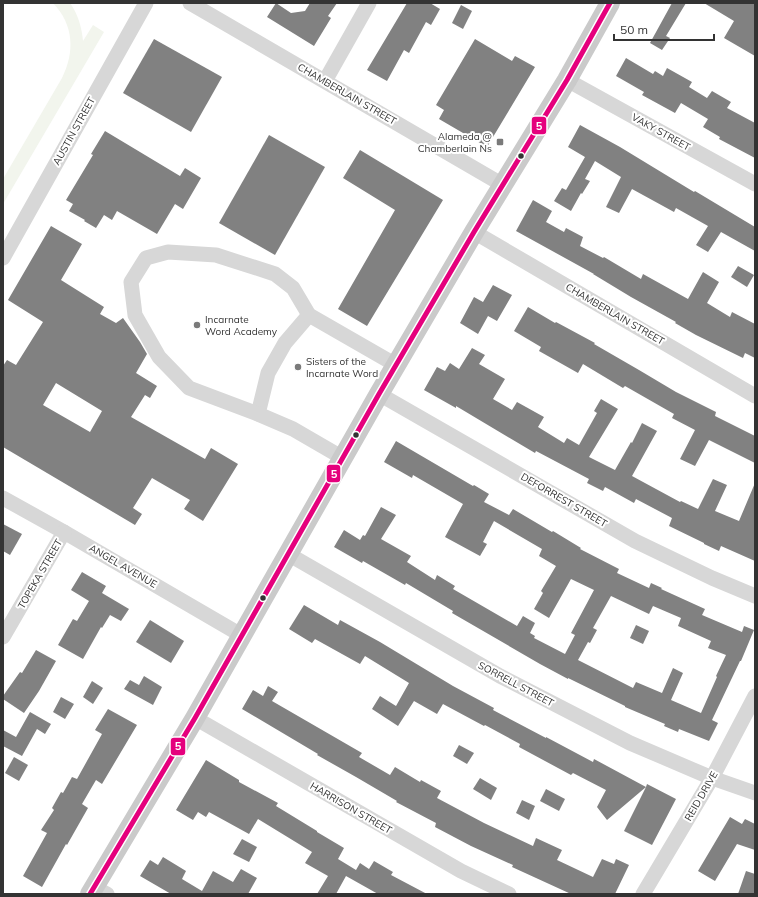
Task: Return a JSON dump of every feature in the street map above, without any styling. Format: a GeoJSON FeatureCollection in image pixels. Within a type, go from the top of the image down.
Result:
{"type":"FeatureCollection","features":[{"type":"Feature","properties":{"kind":"main road"},"geometry":{"type":"LineString","coordinates":[[97,892],[241,635],[379,394],[474,232],[567,80],[610,3]]}},
{"type":"Feature","properties":{"kind":"street","name":"AUSTIN STREET"},"geometry":{"type":"LineString","coordinates":[[3,258],[146,3]]}},
{"type":"Feature","properties":{"kind":"street","name":"CHAMBERLAIN STREET"},"geometry":{"type":"LineString","coordinates":[[190,3],[503,185]]}},
{"type":"Feature","properties":{"kind":"street"},"geometry":{"type":"LineString","coordinates":[[325,81],[369,3]]}},
{"type":"Feature","properties":{"kind":"street","name":"VAKY STREET"},"geometry":{"type":"LineString","coordinates":[[567,80],[755,184]]}},
{"type":"Feature","properties":{"kind":"street","name":"CHAMBERLAIN STREET"},"geometry":{"type":"LineString","coordinates":[[474,232],[755,396]]}},
{"type":"Feature","properties":{"kind":"street"},"geometry":{"type":"LineString","coordinates":[[343,458],[293,429],[189,388],[158,357],[135,315],[132,282],[146,258],[168,252],[216,255],[275,274],[293,288],[309,315],[396,365]]}},
{"type":"Feature","properties":{"kind":"street"},"geometry":{"type":"LineString","coordinates":[[258,414],[268,373],[285,342],[309,315]]}},
{"type":"Feature","properties":{"kind":"street","name":"DEFORREST STREET"},"geometry":{"type":"LineString","coordinates":[[379,394],[635,541],[712,578],[755,596]]}},
{"type":"Feature","properties":{"kind":"street","name":"ANGEL AVENUE"},"geometry":{"type":"LineString","coordinates":[[3,498],[241,635]]}},
{"type":"Feature","properties":{"kind":"street","name":"TOPEKA STREET"},"geometry":{"type":"LineString","coordinates":[[3,637],[64,532]]}},
{"type":"Feature","properties":{"kind":"street","name":"SORRELL STREET"},"geometry":{"type":"LineString","coordinates":[[288,554],[500,676],[630,744],[712,778],[755,793]]}},
{"type":"Feature","properties":{"kind":"street","name":"REID DRIVE"},"geometry":{"type":"LineString","coordinates":[[643,894],[712,778],[755,696]]}},
{"type":"Feature","properties":{"kind":"street","name":"HARRISON STREET"},"geometry":{"type":"LineString","coordinates":[[195,718],[462,872],[509,894]]}},
{"type":"Feature","properties":{"kind":"shaded area"},"geometry":{"type":"Polygon","coordinates":[[[53,3],[70,3],[79,21],[83,41],[93,25],[104,32],[3,204],[3,179],[62,78],[69,58],[69,30],[60,11],[53,3]]]}},
{"type":"Feature","properties":{"kind":"building"},"geometry":{"type":"Polygon","coordinates":[[[276,3],[291,13],[305,11],[310,3],[337,3],[328,16],[331,18],[314,46],[267,17],[276,3]]]}},
{"type":"Feature","properties":{"kind":"building"},"geometry":{"type":"Polygon","coordinates":[[[407,3],[430,3],[440,9],[431,25],[426,22],[409,53],[404,50],[387,81],[367,70],[407,3]]]}},
{"type":"Feature","properties":{"kind":"building"},"geometry":{"type":"Polygon","coordinates":[[[672,3],[686,3],[666,36],[670,38],[662,50],[650,43],[672,3]]]}},
{"type":"Feature","properties":{"kind":"building"},"geometry":{"type":"Polygon","coordinates":[[[704,3],[755,3],[755,56],[724,38],[734,21],[704,3]]]}},
{"type":"Feature","properties":{"kind":"building"},"geometry":{"type":"Polygon","coordinates":[[[461,5],[472,11],[463,29],[452,23],[461,5]]]}},
{"type":"Feature","properties":{"kind":"building"},"geometry":{"type":"Polygon","coordinates":[[[154,39],[222,77],[191,132],[123,93],[154,39]]]}},
{"type":"Feature","properties":{"kind":"building"},"geometry":{"type":"Polygon","coordinates":[[[475,39],[512,61],[515,56],[535,67],[487,147],[439,119],[444,110],[436,105],[475,39]]]}},
{"type":"Feature","properties":{"kind":"building"},"geometry":{"type":"Polygon","coordinates":[[[626,58],[653,74],[655,71],[663,76],[667,68],[692,82],[689,87],[707,98],[712,91],[731,102],[727,108],[755,123],[755,158],[719,139],[720,137],[703,127],[708,119],[681,103],[675,113],[642,95],[644,92],[616,76],[626,58]]]}},
{"type":"Feature","properties":{"kind":"building"},"geometry":{"type":"Polygon","coordinates":[[[580,125],[755,227],[755,251],[721,232],[708,252],[696,245],[708,226],[676,208],[674,212],[632,189],[619,213],[606,207],[621,177],[595,161],[585,179],[590,181],[571,211],[554,201],[562,188],[566,190],[585,157],[568,147],[580,125]]]}},
{"type":"Feature","properties":{"kind":"building"},"geometry":{"type":"Polygon","coordinates":[[[105,131],[180,176],[185,168],[201,178],[183,209],[175,204],[157,234],[117,211],[112,220],[104,215],[96,228],[69,211],[73,204],[66,200],[93,155],[91,154],[105,131]]]}},
{"type":"Feature","properties":{"kind":"building"},"geometry":{"type":"Polygon","coordinates":[[[269,135],[325,167],[275,255],[219,223],[269,135]]]}},
{"type":"Feature","properties":{"kind":"building"},"geometry":{"type":"Polygon","coordinates":[[[360,150],[443,200],[367,326],[338,309],[395,210],[343,178],[360,150]]]}},
{"type":"Feature","properties":{"kind":"building"},"geometry":{"type":"Polygon","coordinates":[[[533,200],[552,211],[546,222],[564,232],[566,228],[583,237],[580,246],[603,258],[604,257],[641,279],[643,274],[688,299],[703,272],[719,282],[707,303],[730,317],[732,312],[755,324],[755,358],[745,353],[743,358],[696,335],[594,274],[516,231],[533,200]]]}},
{"type":"Feature","properties":{"kind":"building"},"geometry":{"type":"Polygon","coordinates":[[[51,226],[82,244],[61,280],[104,307],[100,314],[116,323],[123,318],[147,354],[136,373],[157,386],[150,398],[145,395],[131,417],[205,459],[211,448],[238,464],[203,521],[184,509],[190,500],[152,478],[133,508],[142,514],[135,525],[3,447],[3,366],[7,360],[16,365],[43,322],[8,300],[51,226]],[[56,383],[43,405],[90,432],[102,411],[56,383]]]}},
{"type":"Feature","properties":{"kind":"building"},"geometry":{"type":"Polygon","coordinates":[[[738,266],[754,275],[747,287],[731,277],[738,266]]]}},
{"type":"Feature","properties":{"kind":"building"},"geometry":{"type":"Polygon","coordinates":[[[493,285],[512,295],[497,321],[488,316],[478,334],[460,323],[474,297],[483,302],[493,285]]]}},
{"type":"Feature","properties":{"kind":"building"},"geometry":{"type":"Polygon","coordinates":[[[528,307],[555,323],[556,322],[595,343],[594,344],[676,392],[716,412],[715,416],[755,436],[755,463],[709,440],[695,466],[680,459],[695,430],[672,418],[674,414],[625,386],[623,388],[583,364],[578,373],[539,351],[541,347],[514,331],[528,307]]]}},
{"type":"Feature","properties":{"kind":"building"},"geometry":{"type":"Polygon","coordinates":[[[472,348],[485,355],[479,364],[505,379],[493,399],[512,410],[517,402],[544,417],[538,427],[564,443],[567,438],[579,445],[597,413],[594,411],[601,399],[618,409],[589,457],[615,470],[631,442],[632,443],[642,423],[657,431],[632,476],[680,502],[681,501],[698,509],[713,479],[727,485],[715,511],[739,521],[755,483],[755,561],[721,546],[719,551],[669,526],[672,518],[636,499],[634,503],[605,487],[603,491],[587,483],[589,479],[536,451],[535,453],[456,406],[456,408],[424,390],[437,367],[445,371],[450,363],[459,369],[472,348]]]}},
{"type":"Feature","properties":{"kind":"building"},"geometry":{"type":"Polygon","coordinates":[[[396,441],[489,494],[484,502],[509,515],[513,509],[552,532],[553,531],[581,548],[580,549],[619,569],[617,573],[649,588],[651,583],[662,588],[661,589],[705,609],[702,615],[742,632],[744,626],[754,630],[741,661],[712,720],[718,723],[709,741],[679,729],[678,732],[664,726],[665,724],[625,707],[568,679],[452,613],[453,611],[406,583],[405,585],[363,561],[362,563],[334,547],[344,530],[360,540],[363,535],[365,536],[381,507],[396,515],[381,539],[411,556],[407,562],[435,580],[437,575],[455,586],[453,589],[517,626],[523,616],[535,623],[530,633],[535,636],[534,638],[565,654],[575,635],[571,633],[594,590],[571,579],[549,618],[534,609],[543,593],[541,591],[556,566],[539,556],[542,549],[494,521],[483,542],[487,544],[480,556],[445,537],[463,504],[413,475],[412,478],[384,462],[396,441]],[[611,596],[593,628],[597,630],[578,660],[633,688],[636,682],[662,693],[673,668],[683,673],[671,700],[701,713],[726,655],[708,648],[711,641],[678,626],[681,618],[653,606],[649,614],[611,596]]]}},
{"type":"Feature","properties":{"kind":"building"},"geometry":{"type":"Polygon","coordinates":[[[3,524],[22,534],[10,555],[3,551],[3,524]]]}},
{"type":"Feature","properties":{"kind":"building"},"geometry":{"type":"Polygon","coordinates":[[[82,572],[106,586],[102,593],[129,609],[121,621],[110,615],[102,628],[101,627],[83,659],[58,645],[73,619],[77,621],[89,601],[71,590],[82,572]]]}},
{"type":"Feature","properties":{"kind":"building"},"geometry":{"type":"Polygon","coordinates":[[[304,605],[338,625],[340,620],[380,642],[453,686],[494,708],[493,710],[593,762],[594,759],[646,787],[607,820],[597,807],[606,790],[573,773],[571,775],[519,747],[520,744],[443,704],[437,714],[414,701],[398,726],[372,709],[380,696],[396,706],[409,683],[365,656],[360,664],[315,639],[312,643],[289,629],[304,605]]]}},
{"type":"Feature","properties":{"kind":"building"},"geometry":{"type":"Polygon","coordinates":[[[150,620],[184,641],[171,663],[136,642],[150,620]]]}},
{"type":"Feature","properties":{"kind":"building"},"geometry":{"type":"Polygon","coordinates":[[[636,625],[649,631],[643,644],[630,638],[636,625]]]}},
{"type":"Feature","properties":{"kind":"building"},"geometry":{"type":"Polygon","coordinates":[[[36,650],[56,661],[39,691],[24,713],[3,699],[3,696],[20,672],[22,673],[36,650]]]}},
{"type":"Feature","properties":{"kind":"building"},"geometry":{"type":"Polygon","coordinates":[[[144,676],[162,687],[153,705],[124,689],[130,680],[139,685],[144,676]]]}},
{"type":"Feature","properties":{"kind":"building"},"geometry":{"type":"Polygon","coordinates":[[[92,681],[103,688],[93,704],[83,697],[92,681]]]}},
{"type":"Feature","properties":{"kind":"building"},"geometry":{"type":"Polygon","coordinates":[[[268,686],[278,692],[272,701],[362,753],[359,757],[390,775],[395,767],[420,782],[421,780],[441,791],[437,798],[484,823],[533,846],[536,838],[562,850],[557,860],[593,877],[602,859],[614,864],[616,859],[629,865],[615,894],[571,894],[512,867],[513,865],[471,846],[435,827],[436,823],[396,802],[397,801],[317,755],[318,754],[242,709],[253,690],[263,696],[268,686]]]}},
{"type":"Feature","properties":{"kind":"building"},"geometry":{"type":"Polygon","coordinates":[[[61,697],[74,704],[65,719],[53,712],[61,697]]]}},
{"type":"Feature","properties":{"kind":"building"},"geometry":{"type":"Polygon","coordinates":[[[108,709],[137,725],[102,784],[96,780],[82,804],[88,808],[42,887],[23,876],[47,833],[41,830],[54,810],[52,808],[72,777],[77,779],[102,734],[95,730],[108,709]]]}},
{"type":"Feature","properties":{"kind":"building"},"geometry":{"type":"Polygon","coordinates":[[[30,712],[51,724],[45,734],[37,729],[22,756],[3,746],[3,730],[16,737],[30,712]]]}},
{"type":"Feature","properties":{"kind":"building"},"geometry":{"type":"Polygon","coordinates":[[[459,745],[474,753],[467,764],[453,756],[459,745]]]}},
{"type":"Feature","properties":{"kind":"building"},"geometry":{"type":"Polygon","coordinates":[[[14,757],[28,765],[19,781],[5,773],[14,757]]]}},
{"type":"Feature","properties":{"kind":"building"},"geometry":{"type":"Polygon","coordinates":[[[206,760],[239,780],[239,782],[278,803],[276,806],[344,848],[338,859],[356,870],[360,863],[369,869],[374,861],[393,872],[391,875],[427,894],[378,894],[346,876],[336,894],[317,894],[328,876],[305,863],[312,852],[258,819],[249,834],[209,812],[206,817],[198,812],[193,820],[176,810],[206,760]]]}},
{"type":"Feature","properties":{"kind":"building"},"geometry":{"type":"Polygon","coordinates":[[[480,778],[497,788],[491,800],[473,789],[480,778]]]}},
{"type":"Feature","properties":{"kind":"building"},"geometry":{"type":"Polygon","coordinates":[[[647,784],[676,799],[652,845],[624,831],[647,784]]]}},
{"type":"Feature","properties":{"kind":"building"},"geometry":{"type":"Polygon","coordinates":[[[546,789],[565,799],[559,811],[540,801],[546,789]]]}},
{"type":"Feature","properties":{"kind":"building"},"geometry":{"type":"Polygon","coordinates":[[[522,800],[535,806],[529,820],[516,813],[522,800]]]}},
{"type":"Feature","properties":{"kind":"building"},"geometry":{"type":"Polygon","coordinates":[[[730,817],[742,824],[745,819],[755,824],[755,850],[737,844],[715,881],[698,871],[730,817]]]}},
{"type":"Feature","properties":{"kind":"building"},"geometry":{"type":"Polygon","coordinates":[[[242,839],[257,847],[249,862],[233,854],[242,839]]]}},
{"type":"Feature","properties":{"kind":"building"},"geometry":{"type":"Polygon","coordinates":[[[163,857],[186,871],[182,879],[202,891],[213,871],[233,882],[241,869],[257,878],[248,894],[171,894],[140,876],[150,860],[158,865],[163,857]]]}},
{"type":"Feature","properties":{"kind":"building"},"geometry":{"type":"Polygon","coordinates":[[[746,871],[755,874],[755,894],[738,894],[746,871]]]}},
{"type":"Feature","properties":{"kind":"transit line","name":"5"},"geometry":{"type":"LineString","coordinates":[[90,894],[195,718],[379,394],[474,232],[567,80],[610,3]]}},
{"type":"Feature","properties":{"kind":"place","name":"Alameda @ Chamberlain Ns"},"geometry":{"type":"Point","coordinates":[500,142]}},
{"type":"Feature","properties":{"kind":"place","name":"Incarnate Word Academy"},"geometry":{"type":"Point","coordinates":[197,325]}},
{"type":"Feature","properties":{"kind":"place","name":"Sisters of the Incarnate Word"},"geometry":{"type":"Point","coordinates":[298,367]}}]}
